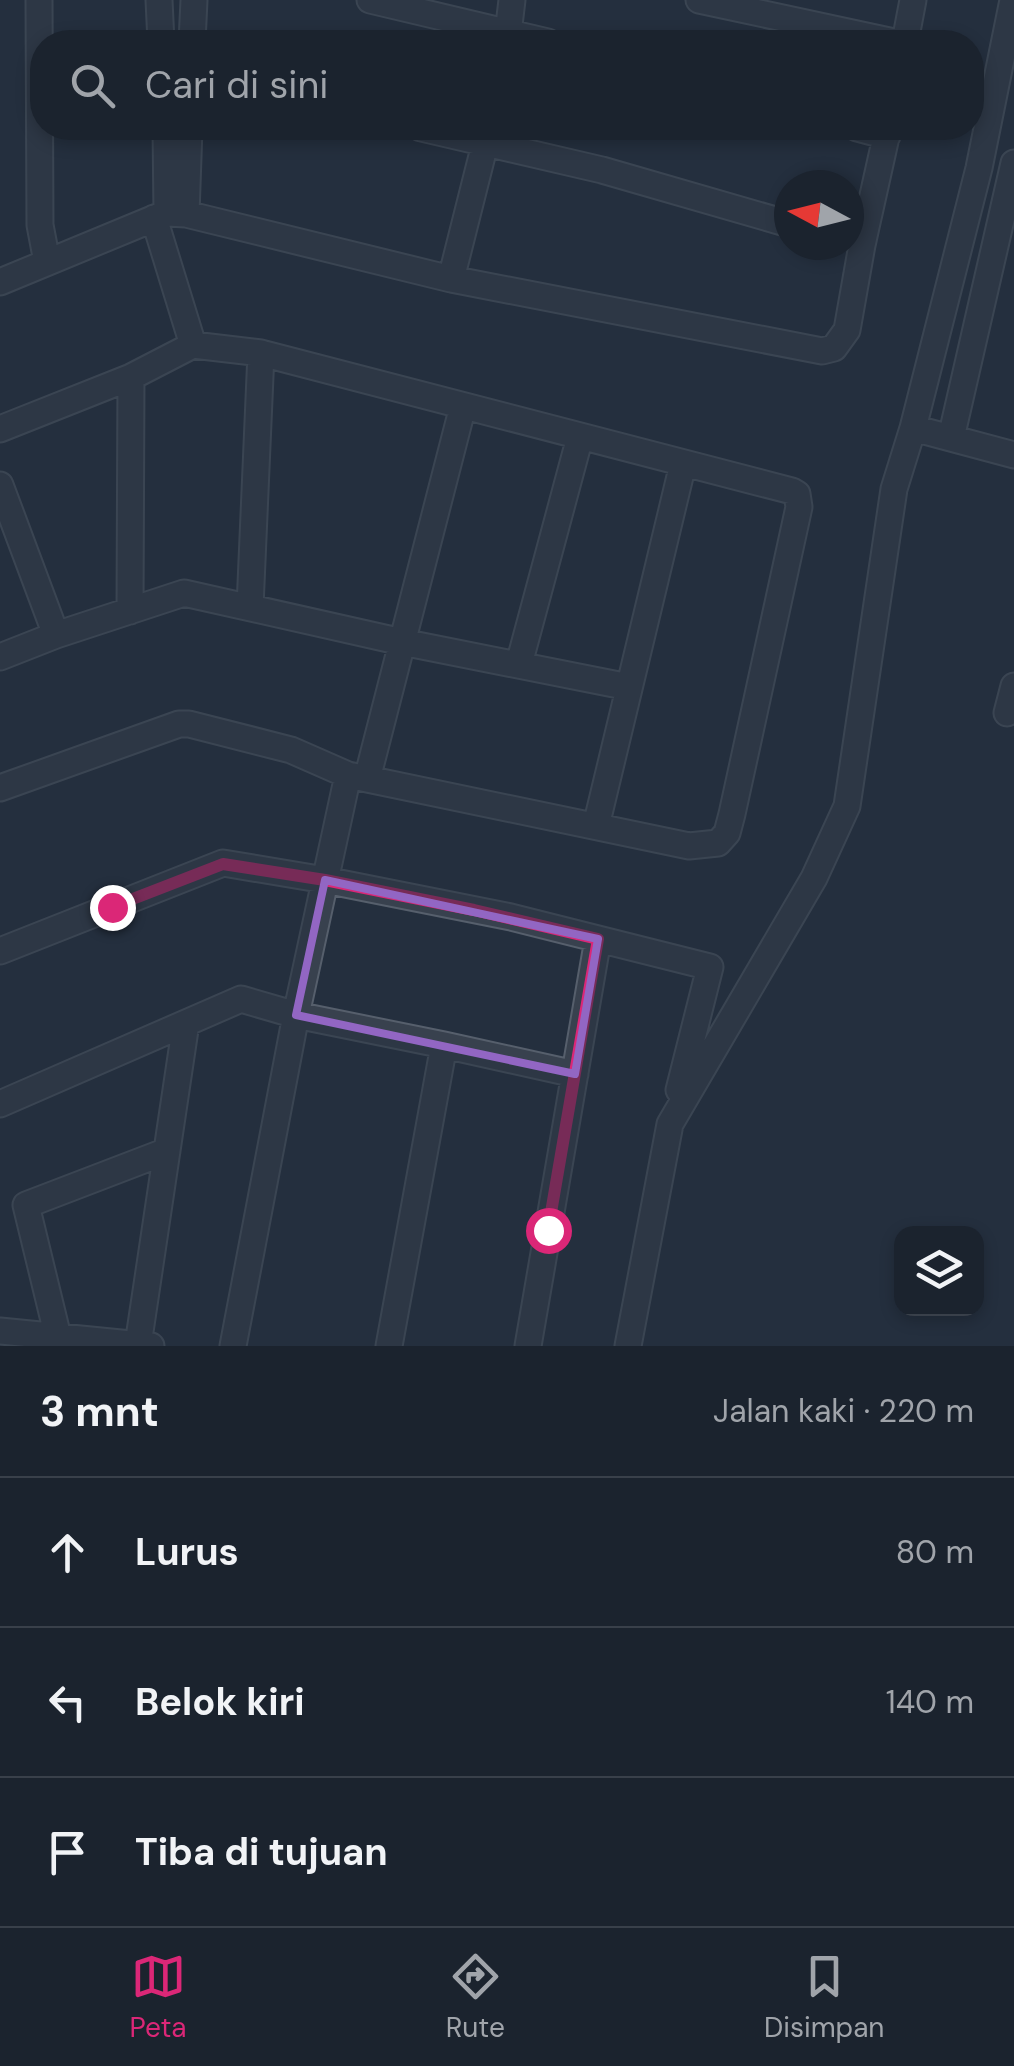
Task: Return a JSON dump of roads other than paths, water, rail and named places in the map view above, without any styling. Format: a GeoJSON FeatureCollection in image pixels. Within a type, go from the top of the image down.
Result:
{"type":"FeatureCollection","features":[{"type":"Feature","properties":{"kind":"street"},"geometry":{"type":"LineString","coordinates":[[39,0],[39,30]]}},
{"type":"Feature","properties":{"kind":"street"},"geometry":{"type":"LineString","coordinates":[[158,0],[160,30]]}},
{"type":"Feature","properties":{"kind":"street"},"geometry":{"type":"LineString","coordinates":[[193,30],[194,0]]}},
{"type":"Feature","properties":{"kind":"street"},"geometry":{"type":"LineString","coordinates":[[370,0],[482,30]]}},
{"type":"Feature","properties":{"kind":"street"},"geometry":{"type":"LineString","coordinates":[[509,30],[512,0]]}},
{"type":"Feature","properties":{"kind":"street"},"geometry":{"type":"LineString","coordinates":[[699,0],[786,9],[855,30]]}},
{"type":"Feature","properties":{"kind":"street"},"geometry":{"type":"LineString","coordinates":[[907,30],[913,0]]}},
{"type":"Feature","properties":{"kind":"street"},"geometry":{"type":"LineString","coordinates":[[984,139],[1013,0]]}},
{"type":"Feature","properties":{"kind":"street"},"geometry":{"type":"LineString","coordinates":[[40,140],[40,225],[47,262]]}},
{"type":"Feature","properties":{"kind":"street"},"geometry":{"type":"LineString","coordinates":[[166,140],[169,215],[193,345]]}},
{"type":"Feature","properties":{"kind":"street"},"geometry":{"type":"LineString","coordinates":[[169,215],[186,140]]}},
{"type":"Feature","properties":{"kind":"street"},"geometry":{"type":"LineString","coordinates":[[451,278],[486,140]]}},
{"type":"Feature","properties":{"kind":"street"},"geometry":{"type":"LineString","coordinates":[[503,140],[774,220]]}},
{"type":"Feature","properties":{"kind":"street"},"geometry":{"type":"LineString","coordinates":[[864,214],[885,140]]}},
{"type":"Feature","properties":{"kind":"street"},"geometry":{"type":"LineString","coordinates":[[670,1124],[814,878],[848,806],[894,489],[913,428],[984,140]]}},
{"type":"Feature","properties":{"kind":"street"},"geometry":{"type":"LineString","coordinates":[[951,438],[1014,163]]}},
{"type":"Feature","properties":{"kind":"street"},"geometry":{"type":"LineString","coordinates":[[0,282],[169,215],[451,278],[822,352],[834,348],[847,330],[854,260]]}},
{"type":"Feature","properties":{"kind":"street"},"geometry":{"type":"LineString","coordinates":[[0,429],[131,377],[193,345],[261,353],[792,491],[798,499],[732,814],[727,832],[718,842],[689,846],[358,777],[291,750],[190,724],[179,724],[0,788]]}},
{"type":"Feature","properties":{"kind":"street"},"geometry":{"type":"LineString","coordinates":[[250,607],[261,353]]}},
{"type":"Feature","properties":{"kind":"street"},"geometry":{"type":"LineString","coordinates":[[130,611],[131,377]]}},
{"type":"Feature","properties":{"kind":"street"},"geometry":{"type":"LineString","coordinates":[[233,1346],[325,880],[402,642],[463,406]]}},
{"type":"Feature","properties":{"kind":"street"},"geometry":{"type":"LineString","coordinates":[[913,428],[1014,455]]}},
{"type":"Feature","properties":{"kind":"street"},"geometry":{"type":"LineString","coordinates":[[519,664],[580,437]]}},
{"type":"Feature","properties":{"kind":"street"},"geometry":{"type":"LineString","coordinates":[[596,826],[683,464]]}},
{"type":"Feature","properties":{"kind":"street"},"geometry":{"type":"LineString","coordinates":[[0,485],[56,635]]}},
{"type":"Feature","properties":{"kind":"street"},"geometry":{"type":"LineString","coordinates":[[0,657],[184,593],[630,687]]}},
{"type":"Feature","properties":{"kind":"street"},"geometry":{"type":"LineString","coordinates":[[1007,713],[1014,686]]}},
{"type":"Feature","properties":{"kind":"street"},"geometry":{"type":"LineString","coordinates":[[0,951],[223,864],[325,880],[511,918],[710,967],[670,1124],[628,1346]]}},
{"type":"Feature","properties":{"kind":"street"},"geometry":{"type":"LineString","coordinates":[[528,1346],[598,939]]}},
{"type":"Feature","properties":{"kind":"street"},"geometry":{"type":"LineString","coordinates":[[0,1104],[241,999],[296,1015],[576,1074]]}},
{"type":"Feature","properties":{"kind":"street"},"geometry":{"type":"LineString","coordinates":[[138,1345],[186,1023]]}},
{"type":"Feature","properties":{"kind":"street"},"geometry":{"type":"LineString","coordinates":[[390,1346],[444,1045]]}},
{"type":"Feature","properties":{"kind":"street"},"geometry":{"type":"LineString","coordinates":[[58,1336],[26,1206],[168,1150]]}},
{"type":"Feature","properties":{"kind":"street"},"geometry":{"type":"LineString","coordinates":[[0,1330],[151,1346]]}}]}
